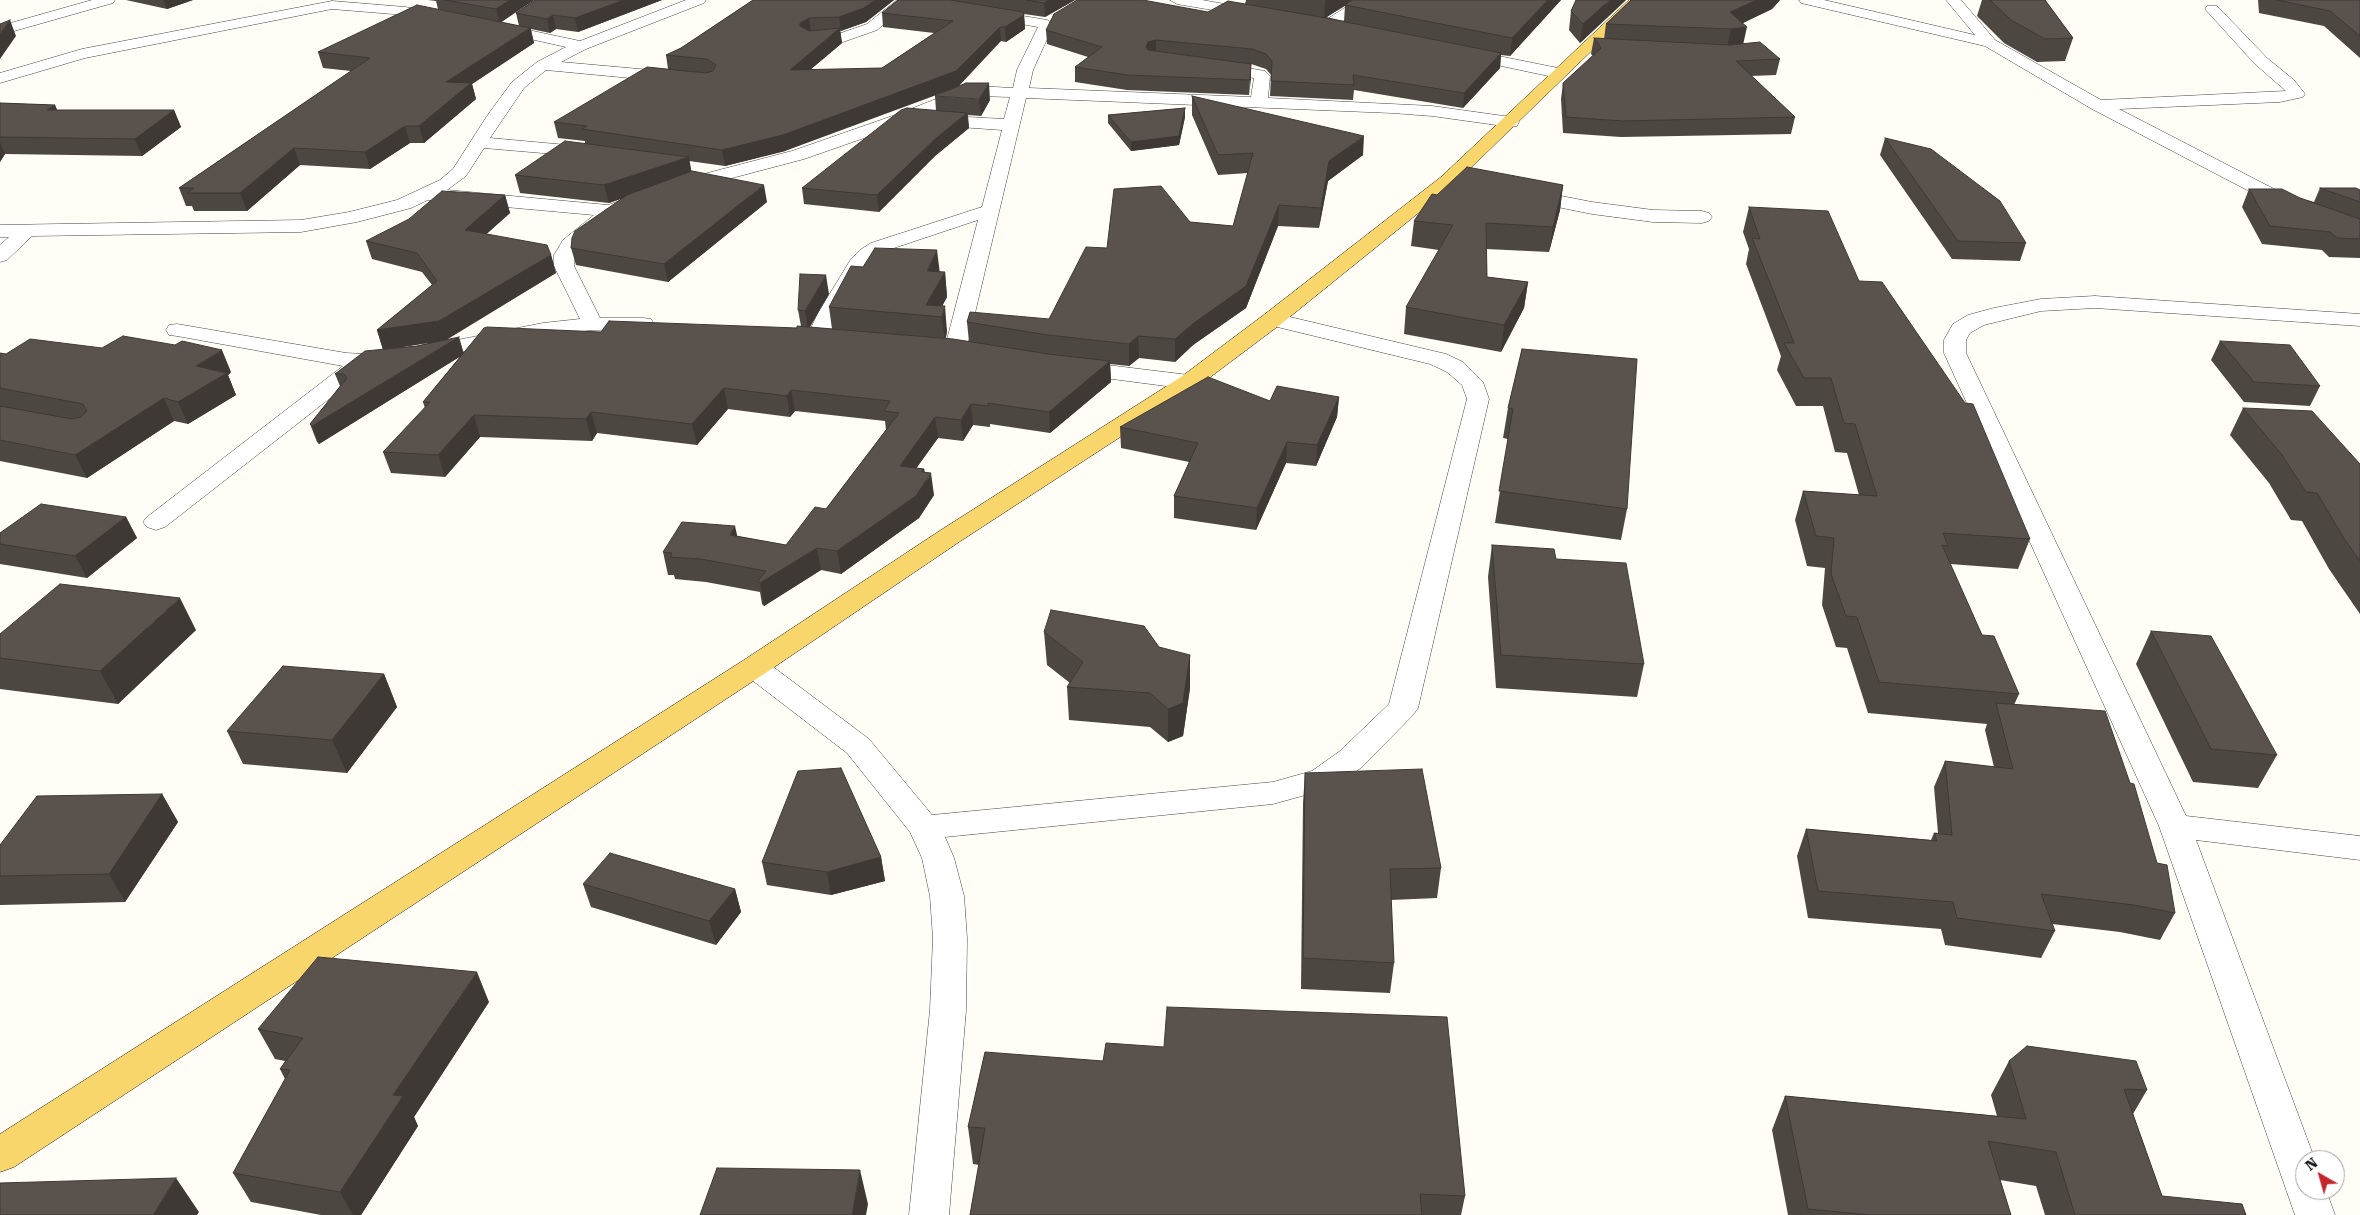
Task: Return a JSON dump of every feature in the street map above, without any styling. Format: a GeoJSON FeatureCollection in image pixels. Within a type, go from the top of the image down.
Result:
{"type":"FeatureCollection","features":[{"type":"Feature","properties":{"kind":"main road"},"geometry":{"type":"LineString","coordinates":[[0,1156],[754,667],[950,536],[1189,382],[1457,183],[1558,73],[1595,48],[1637,0]]}},
{"type":"Feature","properties":{"kind":"street"},"geometry":{"type":"LineString","coordinates":[[0,31],[108,0]]}},
{"type":"Feature","properties":{"kind":"street"},"geometry":{"type":"LineString","coordinates":[[0,231],[301,226],[378,212],[426,194],[446,184],[460,172],[518,85],[543,65],[581,46],[699,0]]}},
{"type":"Feature","properties":{"kind":"street"},"geometry":{"type":"LineString","coordinates":[[811,40],[843,37],[872,27],[905,0],[925,4]]}},
{"type":"Feature","properties":{"kind":"street"},"geometry":{"type":"LineString","coordinates":[[1177,0],[1270,16]]}},
{"type":"Feature","properties":{"kind":"street"},"geometry":{"type":"LineString","coordinates":[[1326,26],[1368,0]]}},
{"type":"Feature","properties":{"kind":"street"},"geometry":{"type":"LineString","coordinates":[[1806,0],[1990,42],[2098,105],[2300,210],[2360,232]]}},
{"type":"Feature","properties":{"kind":"street"},"geometry":{"type":"LineString","coordinates":[[1953,0],[1990,42]]}},
{"type":"Feature","properties":{"kind":"street"},"geometry":{"type":"LineString","coordinates":[[0,78],[82,54],[337,3],[405,11],[455,20]]}},
{"type":"Feature","properties":{"kind":"street"},"geometry":{"type":"LineString","coordinates":[[2098,105],[2280,97],[2297,94],[2288,83],[2261,61],[2212,9]]}},
{"type":"Feature","properties":{"kind":"street"},"geometry":{"type":"LineString","coordinates":[[954,351],[1025,70],[1054,20],[973,12]]}},
{"type":"Feature","properties":{"kind":"street"},"geometry":{"type":"LineString","coordinates":[[505,29],[520,19]]}},
{"type":"Feature","properties":{"kind":"street"},"geometry":{"type":"LineString","coordinates":[[1307,23],[1345,30]]}},
{"type":"Feature","properties":{"kind":"street"},"geometry":{"type":"LineString","coordinates":[[480,24],[581,46]]}},
{"type":"Feature","properties":{"kind":"street"},"geometry":{"type":"LineString","coordinates":[[1452,52],[1558,73]]}},
{"type":"Feature","properties":{"kind":"street"},"geometry":{"type":"LineString","coordinates":[[543,65],[690,79]]}},
{"type":"Feature","properties":{"kind":"street"},"geometry":{"type":"LineString","coordinates":[[1194,65],[1259,74],[1262,76],[1259,102]]}},
{"type":"Feature","properties":{"kind":"street"},"geometry":{"type":"LineString","coordinates":[[593,324],[564,266],[564,254],[570,244],[610,211],[663,191],[727,172],[798,155],[904,118],[968,92],[1020,92],[1416,109],[1511,122]]}},
{"type":"Feature","properties":{"kind":"street"},"geometry":{"type":"LineString","coordinates":[[904,118],[1011,125]]}},
{"type":"Feature","properties":{"kind":"street"},"geometry":{"type":"LineString","coordinates":[[479,142],[602,154]]}},
{"type":"Feature","properties":{"kind":"street"},"geometry":{"type":"LineString","coordinates":[[689,166],[727,172]]}},
{"type":"Feature","properties":{"kind":"street"},"geometry":{"type":"LineString","coordinates":[[1505,192],[1627,213],[1653,216],[1702,217]]}},
{"type":"Feature","properties":{"kind":"street"},"geometry":{"type":"LineString","coordinates":[[426,194],[610,211]]}},
{"type":"Feature","properties":{"kind":"street"},"geometry":{"type":"LineString","coordinates":[[817,339],[861,258],[878,248],[990,210]]}},
{"type":"Feature","properties":{"kind":"street"},"geometry":{"type":"LineString","coordinates":[[0,256],[26,231]]}},
{"type":"Feature","properties":{"kind":"street"},"geometry":{"type":"LineString","coordinates":[[2295,1158],[2175,826],[1956,353],[1955,340],[1961,329],[1976,320],[1994,314],[2041,305],[2095,302],[2360,320]]}},
{"type":"Feature","properties":{"kind":"street"},"geometry":{"type":"LineString","coordinates":[[924,826],[1273,793],[1323,779],[1351,759],[1403,708],[1478,399],[1472,382],[1455,366],[1438,359],[1273,319]]}},
{"type":"Feature","properties":{"kind":"street"},"geometry":{"type":"LineString","coordinates":[[176,330],[336,358],[364,361],[422,354],[543,329],[593,324],[660,326]]}},
{"type":"Feature","properties":{"kind":"street"},"geometry":{"type":"LineString","coordinates":[[156,522],[364,361]]}},
{"type":"Feature","properties":{"kind":"street"},"geometry":{"type":"LineString","coordinates":[[1049,366],[1189,382]]}},
{"type":"Feature","properties":{"kind":"street"},"geometry":{"type":"LineString","coordinates":[[754,667],[858,746],[924,826],[938,858],[947,896],[950,938],[948,1010],[938,1104],[930,1215]]}},
{"type":"Feature","properties":{"kind":"street"},"geometry":{"type":"LineString","coordinates":[[2175,826],[2360,848]]}},
{"type":"Feature","properties":{"kind":"street"},"geometry":{"type":"LineString","coordinates":[[2310,1200],[2315,1215]]}},
{"type":"Feature","properties":{"kind":"building"},"geometry":{"type":"Polygon","coordinates":[[[445,0],[510,0],[496,9],[445,0]]]}},
{"type":"Feature","properties":{"kind":"building"},"geometry":{"type":"Polygon","coordinates":[[[535,0],[624,0],[575,18],[553,15],[547,19],[516,13],[535,0]]]}},
{"type":"Feature","properties":{"kind":"building"},"geometry":{"type":"Polygon","coordinates":[[[753,0],[875,0],[864,8],[839,17],[809,18],[800,23],[800,26],[809,31],[840,28],[790,70],[882,68],[953,21],[882,13],[898,0],[950,0],[1023,12],[1024,15],[1005,27],[1000,27],[956,71],[783,135],[722,150],[582,129],[587,126],[554,122],[647,67],[706,73],[713,71],[716,65],[707,59],[666,55],[681,48],[753,0]]]}},
{"type":"Feature","properties":{"kind":"building"},"geometry":{"type":"Polygon","coordinates":[[[1026,0],[1049,0],[1044,3],[1026,0]]]}},
{"type":"Feature","properties":{"kind":"building"},"geometry":{"type":"Polygon","coordinates":[[[1077,0],[1143,0],[1208,12],[1228,1],[1326,18],[1501,53],[1464,93],[1353,75],[1354,85],[1271,81],[1272,61],[1266,54],[1252,49],[1156,40],[1148,42],[1146,47],[1148,50],[1251,64],[1250,80],[1127,75],[1075,67],[1102,47],[1046,30],[1054,14],[1077,0]]]}},
{"type":"Feature","properties":{"kind":"building"},"geometry":{"type":"Polygon","coordinates":[[[1352,0],[1548,0],[1512,38],[1345,5],[1352,0]]]}},
{"type":"Feature","properties":{"kind":"building"},"geometry":{"type":"Polygon","coordinates":[[[1576,0],[1610,0],[1583,24],[1571,11],[1576,0]]]}},
{"type":"Feature","properties":{"kind":"building"},"geometry":{"type":"Polygon","coordinates":[[[1631,0],[1757,0],[1730,12],[1747,27],[1731,29],[1606,24],[1631,0]]]}},
{"type":"Feature","properties":{"kind":"building"},"geometry":{"type":"Polygon","coordinates":[[[1990,0],[2045,0],[2073,38],[2045,39],[2011,20],[1990,0]]]}},
{"type":"Feature","properties":{"kind":"building"},"geometry":{"type":"Polygon","coordinates":[[[2277,0],[2360,0],[2360,36],[2330,11],[2277,0]]]}},
{"type":"Feature","properties":{"kind":"building"},"geometry":{"type":"Polygon","coordinates":[[[417,5],[530,28],[446,82],[471,83],[419,126],[405,126],[365,152],[294,148],[240,193],[187,193],[194,188],[179,188],[370,58],[318,52],[417,5]]]}},
{"type":"Feature","properties":{"kind":"building"},"geometry":{"type":"Polygon","coordinates":[[[10,20],[0,34],[0,24],[10,20]]]}},
{"type":"Feature","properties":{"kind":"building"},"geometry":{"type":"Polygon","coordinates":[[[1594,38],[1730,45],[1760,42],[1780,59],[1736,61],[1795,117],[1623,121],[1566,117],[1563,83],[1601,48],[1594,38]]]}},
{"type":"Feature","properties":{"kind":"building"},"geometry":{"type":"Polygon","coordinates":[[[966,83],[989,83],[979,99],[935,96],[966,83]]]}},
{"type":"Feature","properties":{"kind":"building"},"geometry":{"type":"Polygon","coordinates":[[[1192,96],[1364,136],[1329,161],[1321,208],[1279,205],[1246,286],[1175,339],[1138,336],[1129,344],[1048,335],[967,322],[970,312],[1049,319],[1086,247],[1107,248],[1114,189],[1161,186],[1190,222],[1233,226],[1253,153],[1218,155],[1192,96]]]}},
{"type":"Feature","properties":{"kind":"building"},"geometry":{"type":"Polygon","coordinates":[[[0,103],[55,105],[47,110],[174,110],[135,139],[0,137],[0,103]]]}},
{"type":"Feature","properties":{"kind":"building"},"geometry":{"type":"Polygon","coordinates":[[[907,108],[967,113],[934,140],[877,195],[802,188],[901,110],[907,108]]]}},
{"type":"Feature","properties":{"kind":"building"},"geometry":{"type":"Polygon","coordinates":[[[1185,108],[1179,136],[1131,142],[1108,115],[1185,108]]]}},
{"type":"Feature","properties":{"kind":"building"},"geometry":{"type":"Polygon","coordinates":[[[1885,138],[1931,149],[2000,201],[2026,243],[1958,241],[1885,138]]]}},
{"type":"Feature","properties":{"kind":"building"},"geometry":{"type":"Polygon","coordinates":[[[565,141],[689,157],[604,185],[515,175],[565,141]]]}},
{"type":"Feature","properties":{"kind":"building"},"geometry":{"type":"Polygon","coordinates":[[[1467,167],[1563,185],[1553,227],[1486,223],[1487,277],[1528,282],[1504,325],[1406,307],[1453,225],[1414,221],[1432,194],[1437,195],[1467,167]]]}},
{"type":"Feature","properties":{"kind":"building"},"geometry":{"type":"Polygon","coordinates":[[[692,171],[764,185],[664,264],[571,248],[575,231],[627,195],[692,171]]]}},
{"type":"Feature","properties":{"kind":"building"},"geometry":{"type":"Polygon","coordinates":[[[2320,188],[2356,188],[2360,190],[2360,202],[2320,188]]]}},
{"type":"Feature","properties":{"kind":"building"},"geometry":{"type":"Polygon","coordinates":[[[2249,189],[2282,189],[2300,198],[2360,219],[2360,239],[2337,238],[2330,232],[2270,226],[2249,189]]]}},
{"type":"Feature","properties":{"kind":"building"},"geometry":{"type":"Polygon","coordinates":[[[442,191],[505,195],[465,230],[547,245],[551,255],[439,321],[377,330],[437,281],[417,253],[366,241],[409,219],[442,191]]]}},
{"type":"Feature","properties":{"kind":"building"},"geometry":{"type":"Polygon","coordinates":[[[1749,207],[1828,211],[1859,281],[1882,282],[1965,403],[1973,404],[2030,539],[1943,533],[1948,546],[1942,545],[1982,635],[1994,636],[2019,694],[1879,682],[1857,617],[1846,616],[1831,574],[1834,538],[1816,536],[1803,491],[1877,496],[1855,424],[1844,423],[1831,378],[1804,378],[1784,343],[1794,343],[1752,238],[1760,239],[1749,207]]]}},
{"type":"Feature","properties":{"kind":"building"},"geometry":{"type":"Polygon","coordinates":[[[875,248],[937,250],[927,271],[945,272],[926,305],[945,306],[942,317],[829,307],[851,266],[863,267],[875,248]]]}},
{"type":"Feature","properties":{"kind":"building"},"geometry":{"type":"Polygon","coordinates":[[[800,274],[826,275],[805,311],[798,310],[800,274]]]}},
{"type":"Feature","properties":{"kind":"building"},"geometry":{"type":"Polygon","coordinates":[[[609,321],[797,328],[797,326],[953,339],[1048,354],[1110,361],[1049,412],[988,403],[988,406],[971,404],[961,420],[935,417],[900,466],[924,469],[922,472],[931,473],[916,496],[837,551],[817,548],[760,583],[758,581],[766,571],[701,559],[670,557],[672,553],[663,552],[682,522],[735,526],[730,535],[786,545],[815,507],[826,509],[899,413],[884,411],[890,401],[791,390],[787,396],[724,388],[692,424],[591,412],[586,419],[474,415],[438,455],[383,452],[430,402],[423,402],[484,328],[601,332],[609,321]]]}},
{"type":"Feature","properties":{"kind":"building"},"geometry":{"type":"Polygon","coordinates":[[[123,336],[175,345],[182,341],[222,350],[196,366],[227,373],[178,402],[164,398],[75,455],[0,440],[0,406],[72,419],[81,417],[87,411],[83,404],[0,388],[0,353],[6,354],[30,339],[102,348],[123,336]]]}},
{"type":"Feature","properties":{"kind":"building"},"geometry":{"type":"Polygon","coordinates":[[[459,337],[312,426],[310,424],[347,378],[344,374],[335,374],[365,351],[417,346],[459,337]]]}},
{"type":"Feature","properties":{"kind":"building"},"geometry":{"type":"Polygon","coordinates":[[[2220,341],[2290,345],[2320,386],[2254,382],[2220,341]]]}},
{"type":"Feature","properties":{"kind":"building"},"geometry":{"type":"Polygon","coordinates":[[[1522,349],[1637,359],[1627,509],[1499,491],[1513,409],[1508,408],[1522,349]]]}},
{"type":"Feature","properties":{"kind":"building"},"geometry":{"type":"Polygon","coordinates":[[[1208,377],[1270,401],[1277,386],[1339,397],[1317,445],[1287,442],[1257,508],[1174,496],[1198,443],[1120,427],[1208,377]]]}},
{"type":"Feature","properties":{"kind":"building"},"geometry":{"type":"Polygon","coordinates":[[[2243,408],[2312,411],[2360,464],[2360,561],[2317,493],[2306,492],[2282,455],[2243,408]]]}},
{"type":"Feature","properties":{"kind":"building"},"geometry":{"type":"Polygon","coordinates":[[[41,504],[126,517],[75,556],[0,544],[0,533],[41,504]]]}},
{"type":"Feature","properties":{"kind":"building"},"geometry":{"type":"Polygon","coordinates":[[[1492,545],[1554,549],[1556,559],[1626,563],[1644,664],[1501,655],[1492,545]]]}},
{"type":"Feature","properties":{"kind":"building"},"geometry":{"type":"Polygon","coordinates":[[[60,584],[180,598],[100,671],[0,658],[0,634],[60,584]]]}},
{"type":"Feature","properties":{"kind":"building"},"geometry":{"type":"Polygon","coordinates":[[[1051,610],[1144,626],[1159,647],[1190,655],[1183,703],[1168,709],[1150,693],[1067,687],[1083,662],[1044,632],[1051,610]]]}},
{"type":"Feature","properties":{"kind":"building"},"geometry":{"type":"Polygon","coordinates":[[[2151,631],[2211,636],[2277,755],[2211,749],[2151,631]]]}},
{"type":"Feature","properties":{"kind":"building"},"geometry":{"type":"Polygon","coordinates":[[[283,666],[384,674],[332,740],[227,731],[283,666]]]}},
{"type":"Feature","properties":{"kind":"building"},"geometry":{"type":"Polygon","coordinates":[[[1996,703],[2105,711],[2130,783],[2134,784],[2157,863],[2167,865],[2175,913],[2134,905],[2041,894],[2055,931],[1957,918],[1953,902],[1818,891],[1806,829],[1937,841],[1934,833],[1952,835],[1945,761],[2013,769],[1996,703]]]}},
{"type":"Feature","properties":{"kind":"building"},"geometry":{"type":"Polygon","coordinates":[[[841,768],[881,857],[827,872],[762,862],[798,771],[841,768]]]}},
{"type":"Feature","properties":{"kind":"building"},"geometry":{"type":"Polygon","coordinates":[[[1422,769],[1441,868],[1390,869],[1394,963],[1303,958],[1305,773],[1422,769]]]}},
{"type":"Feature","properties":{"kind":"building"},"geometry":{"type":"Polygon","coordinates":[[[162,794],[109,874],[0,876],[0,845],[37,796],[162,794]]]}},
{"type":"Feature","properties":{"kind":"building"},"geometry":{"type":"Polygon","coordinates":[[[610,853],[735,889],[709,921],[583,884],[610,853]]]}},
{"type":"Feature","properties":{"kind":"building"},"geometry":{"type":"Polygon","coordinates":[[[318,957],[477,972],[393,1095],[403,1096],[340,1192],[233,1173],[290,1070],[280,1069],[303,1038],[258,1029],[318,957]]]}},
{"type":"Feature","properties":{"kind":"building"},"geometry":{"type":"Polygon","coordinates":[[[1167,1007],[1447,1017],[1465,1196],[1420,1194],[1422,1215],[970,1215],[985,1128],[968,1127],[985,1052],[1103,1061],[1106,1043],[1164,1047],[1167,1007]]]}},
{"type":"Feature","properties":{"kind":"building"},"geometry":{"type":"Polygon","coordinates":[[[2027,1046],[2136,1061],[2147,1090],[2124,1089],[2162,1196],[2242,1204],[2246,1215],[2075,1215],[2056,1152],[1988,1141],[2011,1215],[1870,1215],[1808,1209],[1785,1096],[2026,1119],[2009,1061],[2027,1046]]]}},
{"type":"Feature","properties":{"kind":"building"},"geometry":{"type":"Polygon","coordinates":[[[717,1168],[860,1170],[852,1215],[700,1215],[717,1168]]]}},
{"type":"Feature","properties":{"kind":"building"},"geometry":{"type":"Polygon","coordinates":[[[176,1178],[153,1215],[0,1215],[0,1183],[176,1178]]]}}]}
